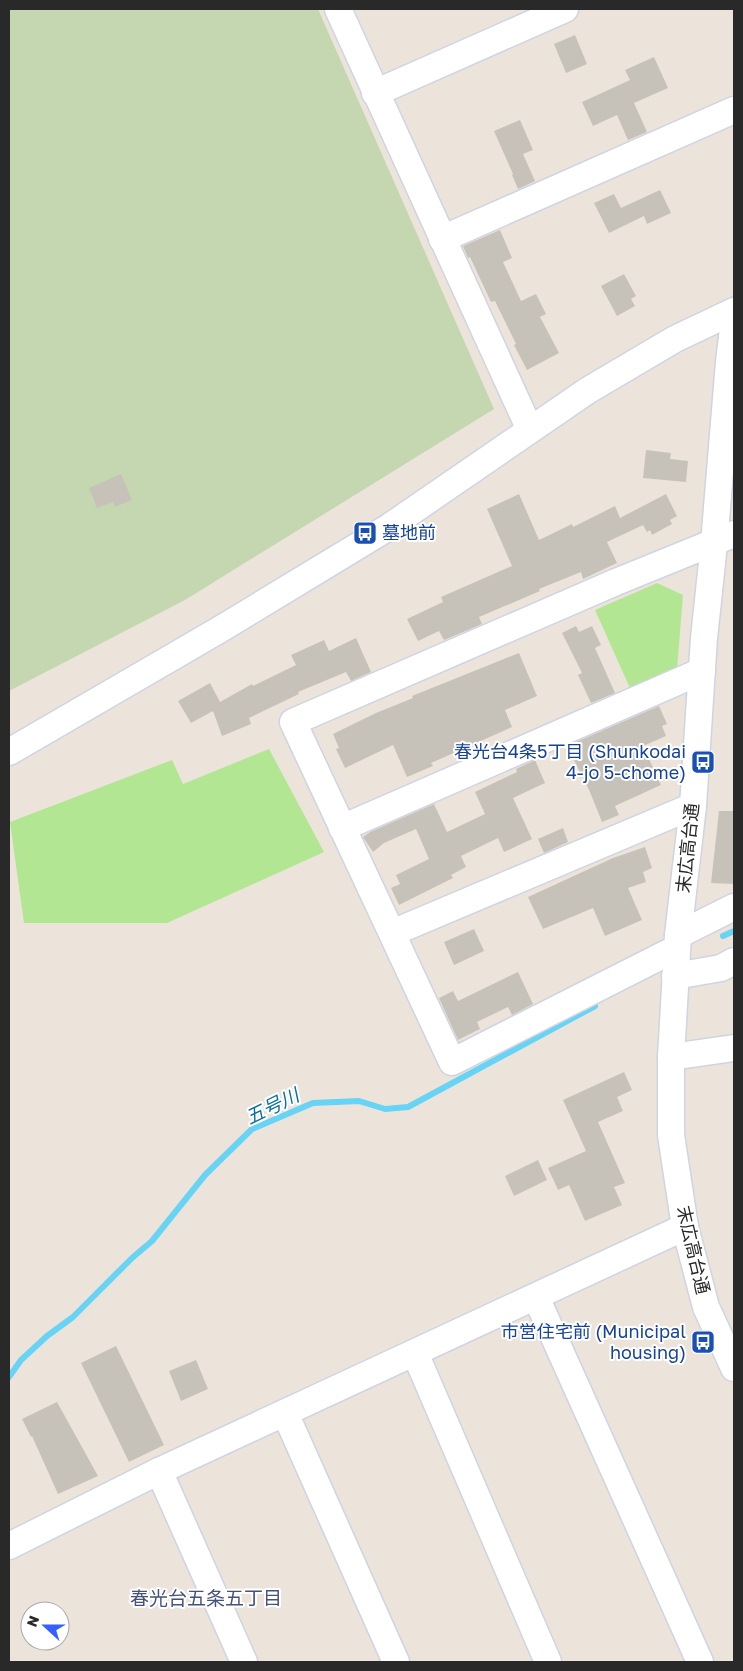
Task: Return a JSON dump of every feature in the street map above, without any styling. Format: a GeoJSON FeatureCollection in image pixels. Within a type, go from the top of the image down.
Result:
{"type":"FeatureCollection","features":[{"type":"Feature","properties":{"kind":"street"},"geometry":{"type":"LineString","coordinates":[[338,9],[530,430]]}},
{"type":"Feature","properties":{"kind":"street"},"geometry":{"type":"LineString","coordinates":[[375,93],[565,9]]}},
{"type":"Feature","properties":{"kind":"street"},"geometry":{"type":"LineString","coordinates":[[442,239],[734,110]]}},
{"type":"Feature","properties":{"kind":"street"},"geometry":{"type":"LineString","coordinates":[[9,752],[219,630],[389,527],[588,391],[667,344],[734,311]]}},
{"type":"Feature","properties":{"kind":"street","name":"末広高台通"},"geometry":{"type":"LineString","coordinates":[[734,320],[729,362],[724,539],[702,671],[693,806],[675,976],[671,1057],[671,1135],[685,1227],[706,1307],[734,1368]]}},
{"type":"Feature","properties":{"kind":"street"},"geometry":{"type":"LineString","coordinates":[[724,539],[616,582],[293,722],[452,1062],[678,942],[734,907]]}},
{"type":"Feature","properties":{"kind":"street"},"geometry":{"type":"LineString","coordinates":[[342,828],[702,671]]}},
{"type":"Feature","properties":{"kind":"street"},"geometry":{"type":"LineString","coordinates":[[392,933],[693,806]]}},
{"type":"Feature","properties":{"kind":"street"},"geometry":{"type":"LineString","coordinates":[[675,976],[721,968],[734,961]]}},
{"type":"Feature","properties":{"kind":"street"},"geometry":{"type":"LineString","coordinates":[[671,1057],[734,1048]]}},
{"type":"Feature","properties":{"kind":"street"},"geometry":{"type":"LineString","coordinates":[[9,1546],[159,1471],[685,1227]]}},
{"type":"Feature","properties":{"kind":"street"},"geometry":{"type":"LineString","coordinates":[[536,1297],[700,1662]]}},
{"type":"Feature","properties":{"kind":"street"},"geometry":{"type":"LineString","coordinates":[[415,1352],[548,1662]]}},
{"type":"Feature","properties":{"kind":"street"},"geometry":{"type":"LineString","coordinates":[[284,1413],[396,1662]]}},
{"type":"Feature","properties":{"kind":"street"},"geometry":{"type":"LineString","coordinates":[[159,1471],[244,1662]]}},
{"type":"Feature","properties":{"kind":"green space"},"geometry":{"type":"Polygon","coordinates":[[[9,9],[318,9],[494,409],[185,600],[9,691],[9,9]]]}},
{"type":"Feature","properties":{"kind":"green space"},"geometry":{"type":"Polygon","coordinates":[[[657,583],[683,595],[677,669],[630,688],[595,610],[657,583]]]}},
{"type":"Feature","properties":{"kind":"green space"},"geometry":{"type":"Polygon","coordinates":[[[269,749],[324,852],[167,923],[24,923],[10,822],[172,760],[183,784],[269,749]]]}},
{"type":"Feature","properties":{"kind":"building"},"geometry":{"type":"Polygon","coordinates":[[[575,35],[587,64],[566,73],[554,44],[575,35]]]}},
{"type":"Feature","properties":{"kind":"building"},"geometry":{"type":"Polygon","coordinates":[[[654,57],[668,88],[634,103],[647,132],[628,140],[617,115],[593,126],[582,102],[630,80],[625,70],[654,57]]]}},
{"type":"Feature","properties":{"kind":"building"},"geometry":{"type":"Polygon","coordinates":[[[520,120],[533,150],[523,154],[535,181],[518,189],[494,131],[520,120]]]}},
{"type":"Feature","properties":{"kind":"building"},"geometry":{"type":"Polygon","coordinates":[[[660,190],[671,213],[647,224],[644,216],[609,233],[594,203],[614,194],[621,208],[660,190]]]}},
{"type":"Feature","properties":{"kind":"building"},"geometry":{"type":"Polygon","coordinates":[[[500,230],[512,258],[503,262],[521,301],[536,294],[546,314],[540,317],[559,353],[527,370],[495,301],[491,302],[463,246],[500,230]]]}},
{"type":"Feature","properties":{"kind":"building"},"geometry":{"type":"Polygon","coordinates":[[[624,274],[636,296],[631,299],[635,306],[617,316],[601,286],[624,274]]]}},
{"type":"Feature","properties":{"kind":"building"},"geometry":{"type":"Polygon","coordinates":[[[646,450],[671,453],[670,459],[688,461],[686,482],[643,478],[646,450]]]}},
{"type":"Feature","properties":{"kind":"building"},"geometry":{"type":"Polygon","coordinates":[[[121,474],[132,500],[115,507],[113,502],[97,508],[89,488],[121,474]]]}},
{"type":"Feature","properties":{"kind":"building"},"geometry":{"type":"Polygon","coordinates":[[[519,494],[539,540],[572,524],[573,527],[615,506],[620,518],[666,494],[677,516],[670,520],[672,524],[652,535],[650,530],[647,532],[643,525],[607,542],[617,563],[583,579],[581,572],[539,589],[540,591],[479,617],[482,624],[444,640],[439,631],[418,641],[407,619],[443,602],[441,597],[512,566],[487,509],[519,494]]]}},
{"type":"Feature","properties":{"kind":"building"},"geometry":{"type":"Polygon","coordinates":[[[576,626],[579,632],[592,626],[601,645],[595,648],[615,693],[591,703],[578,675],[582,673],[562,633],[576,626]]]}},
{"type":"Feature","properties":{"kind":"building"},"geometry":{"type":"Polygon","coordinates":[[[356,638],[371,672],[351,681],[346,672],[298,692],[299,694],[249,718],[251,724],[222,736],[213,711],[191,723],[178,701],[210,683],[220,702],[252,684],[253,686],[296,665],[291,655],[324,640],[329,651],[356,638]]]}},
{"type":"Feature","properties":{"kind":"building"},"geometry":{"type":"Polygon","coordinates":[[[519,653],[537,696],[505,710],[512,727],[431,763],[433,766],[407,777],[393,745],[345,768],[336,749],[339,748],[333,734],[376,713],[413,698],[412,696],[519,653]]]}},
{"type":"Feature","properties":{"kind":"building"},"geometry":{"type":"Polygon","coordinates":[[[659,706],[667,724],[662,726],[666,736],[643,746],[661,785],[615,806],[619,815],[602,822],[590,792],[567,746],[659,706]]]}},
{"type":"Feature","properties":{"kind":"building"},"geometry":{"type":"Polygon","coordinates":[[[535,760],[545,783],[513,798],[532,839],[504,852],[498,838],[461,856],[466,867],[451,875],[453,878],[399,905],[391,888],[400,884],[396,875],[429,859],[416,829],[384,843],[373,852],[363,837],[370,832],[434,804],[447,832],[485,814],[475,792],[517,772],[516,769],[535,760]]]}},
{"type":"Feature","properties":{"kind":"building"},"geometry":{"type":"Polygon","coordinates":[[[719,811],[734,811],[734,884],[711,883],[719,811]]]}},
{"type":"Feature","properties":{"kind":"building"},"geometry":{"type":"Polygon","coordinates":[[[563,828],[568,842],[544,853],[538,839],[563,828]]]}},
{"type":"Feature","properties":{"kind":"building"},"geometry":{"type":"Polygon","coordinates":[[[645,847],[652,868],[643,872],[646,882],[628,888],[642,920],[605,936],[593,908],[543,929],[528,897],[613,858],[645,847]]]}},
{"type":"Feature","properties":{"kind":"building"},"geometry":{"type":"Polygon","coordinates":[[[474,929],[484,951],[454,965],[444,942],[474,929]]]}},
{"type":"Feature","properties":{"kind":"building"},"geometry":{"type":"Polygon","coordinates":[[[518,972],[533,1004],[512,1015],[508,1007],[477,1022],[480,1029],[458,1040],[439,998],[453,991],[458,1001],[518,972]]]}},
{"type":"Feature","properties":{"kind":"building"},"geometry":{"type":"Polygon","coordinates":[[[624,1072],[632,1090],[617,1097],[623,1111],[598,1122],[625,1183],[614,1187],[622,1205],[585,1221],[569,1185],[558,1190],[548,1168],[586,1151],[563,1100],[624,1072]]]}},
{"type":"Feature","properties":{"kind":"building"},"geometry":{"type":"Polygon","coordinates":[[[538,1160],[547,1180],[514,1196],[505,1176],[538,1160]]]}},
{"type":"Feature","properties":{"kind":"building"},"geometry":{"type":"Polygon","coordinates":[[[116,1346],[164,1445],[129,1462],[81,1363],[116,1346]]]}},
{"type":"Feature","properties":{"kind":"building"},"geometry":{"type":"Polygon","coordinates":[[[196,1360],[208,1389],[181,1401],[169,1371],[196,1360]]]}},
{"type":"Feature","properties":{"kind":"building"},"geometry":{"type":"Polygon","coordinates":[[[57,1402],[98,1476],[58,1494],[32,1436],[22,1419],[57,1402]]]}},
{"type":"Feature","properties":{"kind":"waterway","name":"五号川"},"geometry":{"type":"LineString","coordinates":[[723,936],[734,931]]}},
{"type":"Feature","properties":{"kind":"waterway","name":"五号川"},"geometry":{"type":"LineString","coordinates":[[9,1377],[21,1360],[47,1336],[73,1317],[132,1258],[152,1241],[205,1175],[252,1129],[313,1103],[359,1101],[385,1109],[408,1107],[595,1006]]}},
{"type":"Feature","properties":{"kind":"place","name":"墓地前"},"geometry":{"type":"Point","coordinates":[365,533]}},
{"type":"Feature","properties":{"kind":"place","name":"春光台4条5丁目 (Shunkodai 4-jo 5-chome)"},"geometry":{"type":"Point","coordinates":[703,762]}},
{"type":"Feature","properties":{"kind":"place","name":"市営住宅前 (Municipal housing)"},"geometry":{"type":"Point","coordinates":[703,1342]}},
{"type":"Feature","properties":{"kind":"district","name":"春光台五条五丁目"},"geometry":{"type":"Point","coordinates":[206,1598]}}]}
